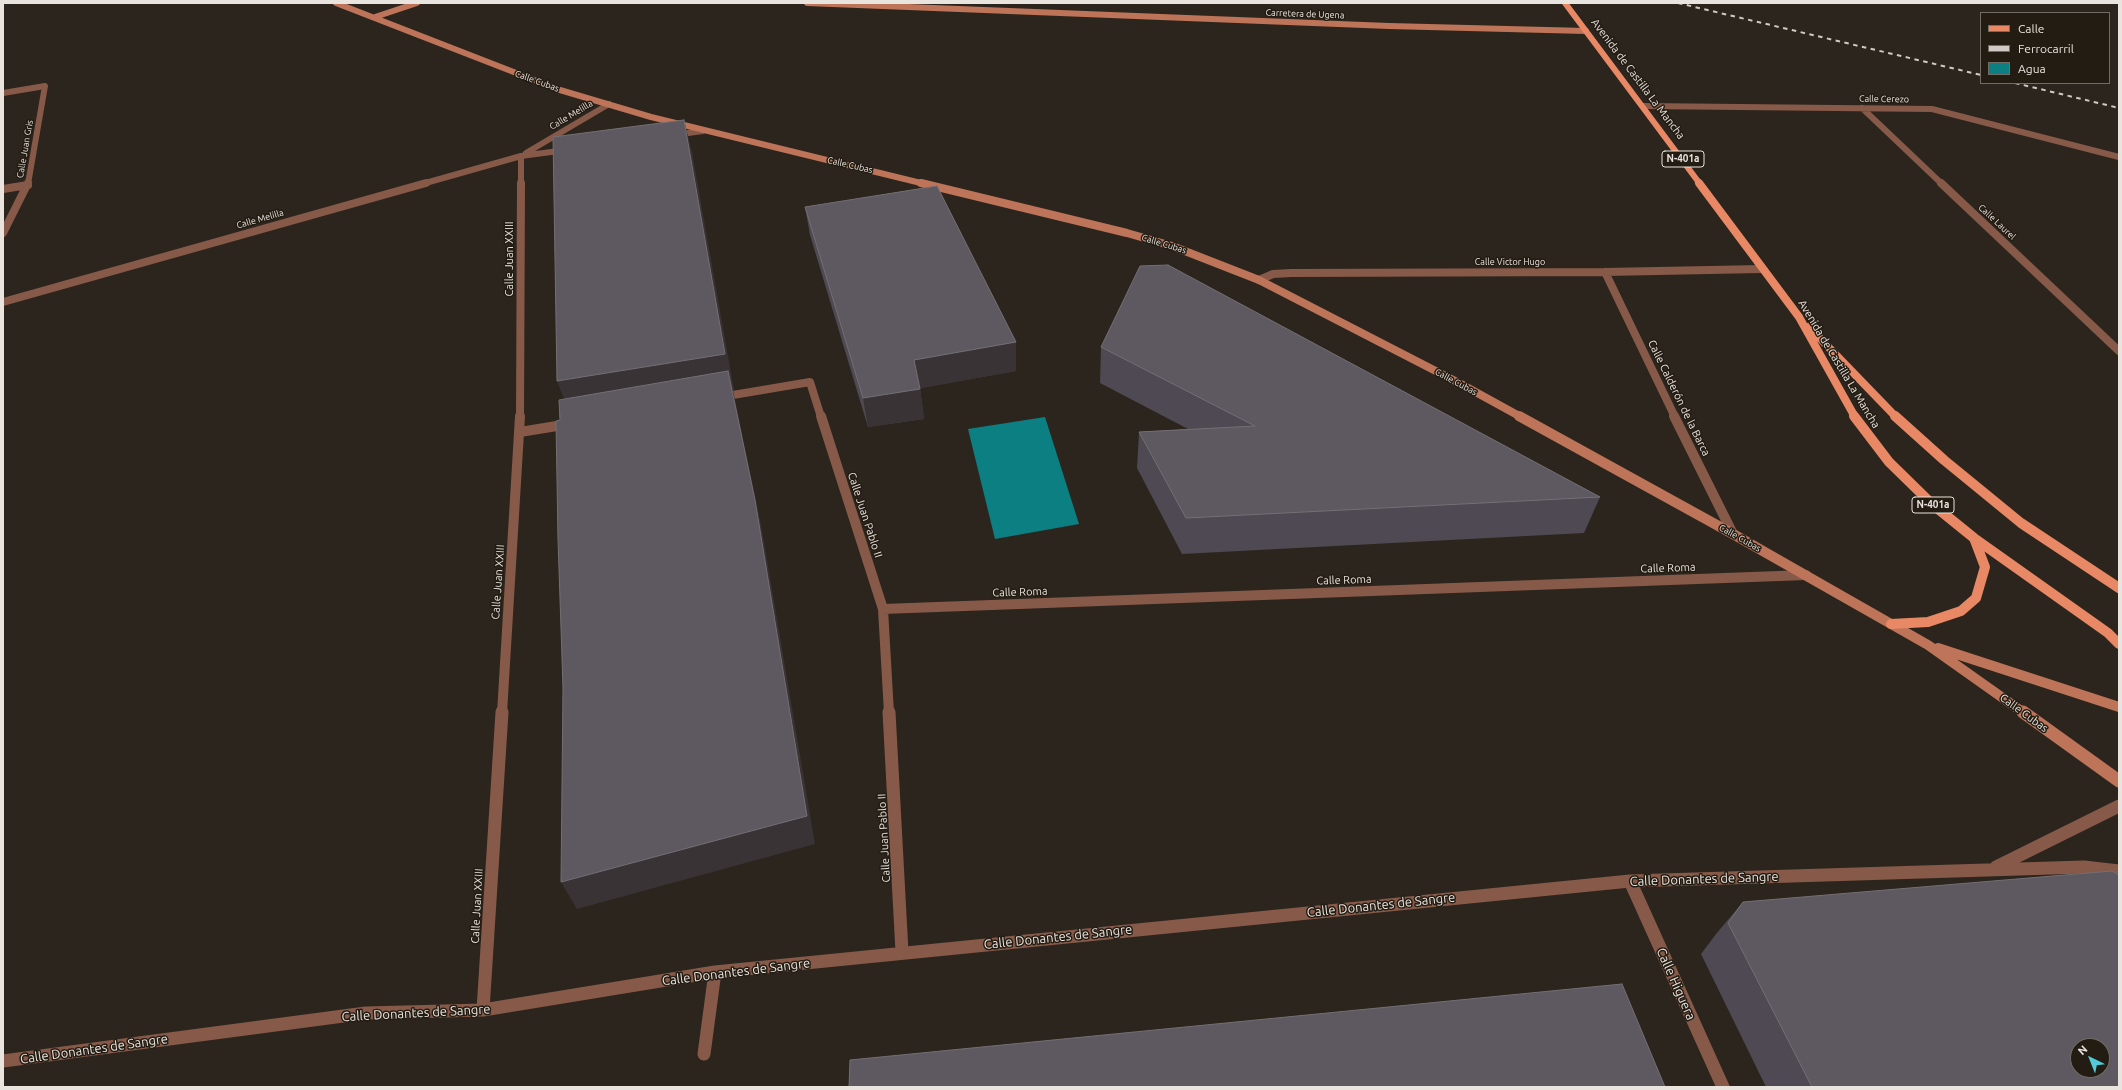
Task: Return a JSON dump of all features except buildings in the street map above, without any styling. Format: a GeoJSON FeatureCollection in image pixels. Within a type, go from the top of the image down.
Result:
{"type":"FeatureCollection","features":[{"type":"Feature","properties":{"kind":"main road","name":"Calle Cubas"},"geometry":{"type":"LineString","coordinates":[[336,3],[534,80],[609,104],[703,131],[1126,233],[1172,246],[1259,280],[1461,384],[1733,534],[1928,644],[2119,781]]}},
{"type":"Feature","properties":{"kind":"main road"},"geometry":{"type":"LineString","coordinates":[[375,17],[417,3]]}},
{"type":"Feature","properties":{"kind":"main road","name":"Carretera de Ugena"},"geometry":{"type":"LineString","coordinates":[[807,3],[1389,26],[1586,31]]}},
{"type":"Feature","properties":{"kind":"main road","name":"Avenida de Castilla La Mancha"},"geometry":{"type":"LineString","coordinates":[[1566,3],[1799,317],[1856,419],[1872,442],[1889,462],[1932,504],[1974,538],[2068,604],[2119,644]]}},
{"type":"Feature","properties":{"kind":"main road","name":"N-401a"},"geometry":{"type":"LineString","coordinates":[[1799,317],[1892,413],[1944,460],[2021,523],[2119,588]]}},
{"type":"Feature","properties":{"kind":"main road"},"geometry":{"type":"LineString","coordinates":[[1892,624],[1928,622],[1962,611],[1976,598],[1985,567],[1974,538]]}},
{"type":"Feature","properties":{"kind":"main road","name":"Calle Cubas"},"geometry":{"type":"LineString","coordinates":[[1928,644],[2119,707]]}},
{"type":"Feature","properties":{"kind":"street","name":"Calle Juan Gris"},"geometry":{"type":"LineString","coordinates":[[3,93],[45,86],[28,185],[3,233]]}},
{"type":"Feature","properties":{"kind":"street","name":"Calle Melilla"},"geometry":{"type":"LineString","coordinates":[[522,156],[609,104]]}},
{"type":"Feature","properties":{"kind":"street","name":"Calle Cerezo"},"geometry":{"type":"LineString","coordinates":[[1643,106],[1932,109],[2119,157]]}},
{"type":"Feature","properties":{"kind":"street","name":"Calle Laurel"},"geometry":{"type":"LineString","coordinates":[[1862,108],[2119,351]]}},
{"type":"Feature","properties":{"kind":"street"},"geometry":{"type":"LineString","coordinates":[[664,136],[703,131]]}},
{"type":"Feature","properties":{"kind":"street","name":"Calle Melilla"},"geometry":{"type":"LineString","coordinates":[[3,302],[522,156],[577,148]]}},
{"type":"Feature","properties":{"kind":"street","name":"Calle Juan XXIII"},"geometry":{"type":"LineString","coordinates":[[483,1010],[520,432],[522,156]]}},
{"type":"Feature","properties":{"kind":"street"},"geometry":{"type":"LineString","coordinates":[[3,189],[28,185]]}},
{"type":"Feature","properties":{"kind":"street","name":"Calle Victor Hugo"},"geometry":{"type":"LineString","coordinates":[[1259,280],[1273,274],[1291,273],[1605,272],[1762,269]]}},
{"type":"Feature","properties":{"kind":"street","name":"Calle Calderón de la Barca"},"geometry":{"type":"LineString","coordinates":[[1605,272],[1709,488],[1733,534]]}},
{"type":"Feature","properties":{"kind":"street","name":"Calle Juan Pablo II"},"geometry":{"type":"LineString","coordinates":[[708,399],[810,382],[883,609],[902,952]]}},
{"type":"Feature","properties":{"kind":"street"},"geometry":{"type":"LineString","coordinates":[[520,432],[583,421]]}},
{"type":"Feature","properties":{"kind":"street","name":"Calle Roma"},"geometry":{"type":"LineString","coordinates":[[883,609],[1806,575]]}},
{"type":"Feature","properties":{"kind":"street"},"geometry":{"type":"LineString","coordinates":[[1992,869],[2119,806]]}},
{"type":"Feature","properties":{"kind":"street","name":"Calle Donantes de Sangre"},"geometry":{"type":"LineString","coordinates":[[3,1062],[366,1013],[483,1010],[715,972],[902,952],[1630,881],[2084,867],[2119,871]]}},
{"type":"Feature","properties":{"kind":"street","name":"Calle Higuera"},"geometry":{"type":"LineString","coordinates":[[1630,881],[1723,1087]]}},
{"type":"Feature","properties":{"kind":"street"},"geometry":{"type":"LineString","coordinates":[[704,1054],[715,972]]}},
{"type":"Feature","properties":{"kind":"water"},"geometry":{"type":"Polygon","coordinates":[[[1045,417],[1079,524],[995,539],[968,429],[1045,417]]]}},
{"type":"Feature","properties":{"kind":"railway"},"geometry":{"type":"LineString","coordinates":[[1678,3],[1980,75]]}},
{"type":"Feature","properties":{"kind":"railway"},"geometry":{"type":"LineString","coordinates":[[2019,84],[2119,108]]}}]}
